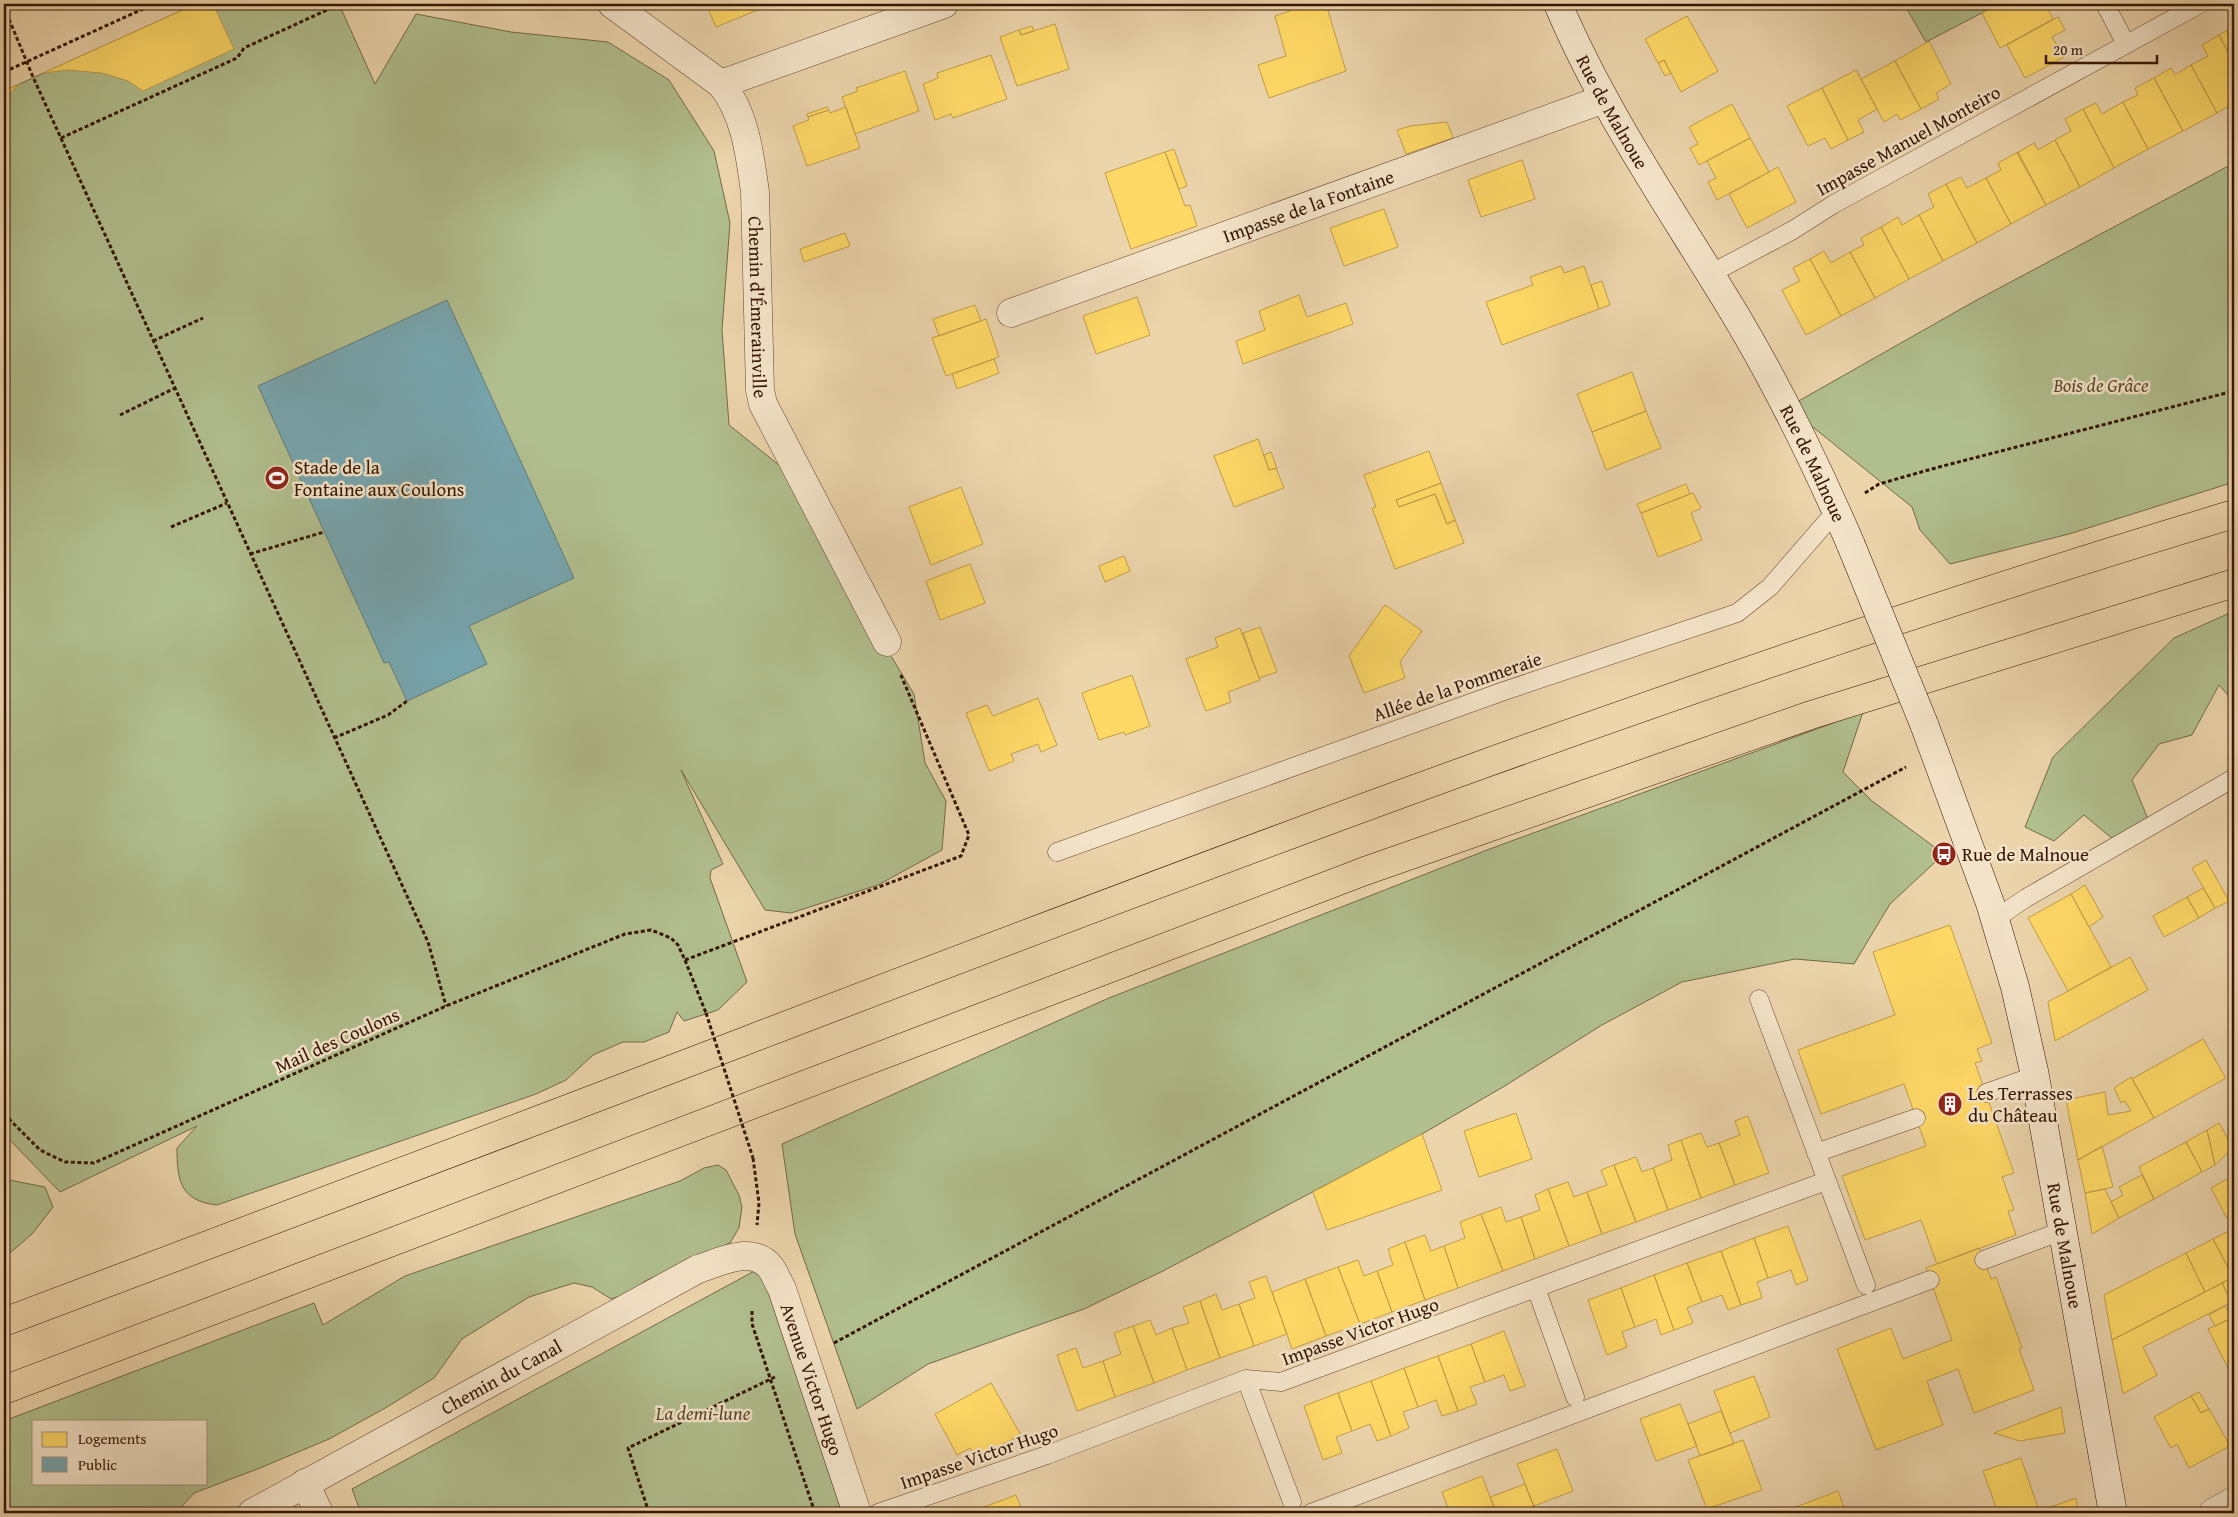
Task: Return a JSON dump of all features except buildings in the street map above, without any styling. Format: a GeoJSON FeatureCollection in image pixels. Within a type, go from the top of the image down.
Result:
{"type":"FeatureCollection","features":[{"type":"Feature","properties":{"kind":"highway"},"geometry":{"type":"LineString","coordinates":[[4,1322],[1098,905],[1435,780],[1793,654],[2060,566],[2234,514]]}},
{"type":"Feature","properties":{"kind":"highway"},"geometry":{"type":"LineString","coordinates":[[4,1390],[1365,871],[1811,715],[2234,583]]}},
{"type":"Feature","properties":{"kind":"street","name":"Chemin d'Émerainville"},"geometry":{"type":"LineString","coordinates":[[612,4],[721,84],[730,95],[737,110],[751,160],[755,192],[760,390],[763,404],[887,642]]}},
{"type":"Feature","properties":{"kind":"street"},"geometry":{"type":"LineString","coordinates":[[721,84],[944,4]]}},
{"type":"Feature","properties":{"kind":"street","name":"Rue de Malnoue"},"geometry":{"type":"LineString","coordinates":[[1558,4],[1604,99],[1656,190],[1710,274],[1785,400],[1851,545],[1924,724],[1995,918],[2015,987],[2034,1076],[2113,1513]]}},
{"type":"Feature","properties":{"kind":"street","name":"Impasse de la Fontaine"},"geometry":{"type":"LineString","coordinates":[[1011,313],[1604,99]]}},
{"type":"Feature","properties":{"kind":"street","name":"Avenue Victor Hugo"},"geometry":{"type":"LineString","coordinates":[[754,1255],[770,1267],[782,1289],[857,1513]]}},
{"type":"Feature","properties":{"kind":"street","name":"Chemin du Canal"},"geometry":{"type":"LineString","coordinates":[[252,1513],[698,1269],[738,1256],[754,1255]]}},
{"type":"Feature","properties":{"kind":"street"},"geometry":{"type":"LineString","coordinates":[[306,1483],[319,1513]]}},
{"type":"Feature","properties":{"kind":"street"},"geometry":{"type":"LineString","coordinates":[[2213,1513],[2234,1500]]}},
{"type":"Feature","properties":{"kind":"lane"},"geometry":{"type":"LineString","coordinates":[[2105,4],[2126,44]]}},
{"type":"Feature","properties":{"kind":"lane","name":"Impasse Manuel Monteiro"},"geometry":{"type":"LineString","coordinates":[[1710,274],[1793,230],[1834,204],[2200,4]]}},
{"type":"Feature","properties":{"kind":"lane","name":"Allée de la Pommeraie"},"geometry":{"type":"LineString","coordinates":[[1058,852],[1504,691],[1737,613],[1770,587],[1836,511]]}},
{"type":"Feature","properties":{"kind":"lane"},"geometry":{"type":"LineString","coordinates":[[1995,918],[2026,898],[2234,778]]}},
{"type":"Feature","properties":{"kind":"lane"},"geometry":{"type":"LineString","coordinates":[[1760,1000],[1866,1285]]}},
{"type":"Feature","properties":{"kind":"lane"},"geometry":{"type":"LineString","coordinates":[[1986,1093],[2034,1076]]}},
{"type":"Feature","properties":{"kind":"lane"},"geometry":{"type":"LineString","coordinates":[[1816,1153],[1916,1118]]}},
{"type":"Feature","properties":{"kind":"lane","name":"Impasse Victor Hugo"},"geometry":{"type":"LineString","coordinates":[[878,1513],[1047,1455],[1246,1379],[1281,1382],[1826,1181]]}},
{"type":"Feature","properties":{"kind":"lane"},"geometry":{"type":"LineString","coordinates":[[1984,1260],[2062,1231]]}},
{"type":"Feature","properties":{"kind":"lane"},"geometry":{"type":"LineString","coordinates":[[1311,1513],[1930,1280]]}},
{"type":"Feature","properties":{"kind":"lane"},"geometry":{"type":"LineString","coordinates":[[1536,1288],[1575,1396]]}},
{"type":"Feature","properties":{"kind":"lane"},"geometry":{"type":"LineString","coordinates":[[1246,1379],[1292,1502]]}},
{"type":"Feature","properties":{"kind":"path"},"geometry":{"type":"LineString","coordinates":[[4,72],[154,4]]}},
{"type":"Feature","properties":{"kind":"path"},"geometry":{"type":"LineString","coordinates":[[61,138],[237,58],[244,48],[340,4]]}},
{"type":"Feature","properties":{"kind":"path"},"geometry":{"type":"LineString","coordinates":[[4,7],[26,62],[428,942],[446,1006]]}},
{"type":"Feature","properties":{"kind":"path"},"geometry":{"type":"LineString","coordinates":[[153,341],[203,318]]}},
{"type":"Feature","properties":{"kind":"path"},"geometry":{"type":"LineString","coordinates":[[120,414],[175,388]]}},
{"type":"Feature","properties":{"kind":"path"},"geometry":{"type":"LineString","coordinates":[[1836,511],[1879,484],[2234,390]]}},
{"type":"Feature","properties":{"kind":"path"},"geometry":{"type":"LineString","coordinates":[[172,527],[227,503]]}},
{"type":"Feature","properties":{"kind":"path"},"geometry":{"type":"LineString","coordinates":[[250,554],[324,532]]}},
{"type":"Feature","properties":{"kind":"path"},"geometry":{"type":"LineString","coordinates":[[685,960],[961,856],[969,835],[887,642]]}},
{"type":"Feature","properties":{"kind":"path"},"geometry":{"type":"LineString","coordinates":[[334,738],[388,715],[407,700]]}},
{"type":"Feature","properties":{"kind":"path"},"geometry":{"type":"LineString","coordinates":[[649,1513],[628,1448],[771,1380],[806,1358],[1934,752]]}},
{"type":"Feature","properties":{"kind":"path","name":"Mail des Coulons"},"geometry":{"type":"LineString","coordinates":[[4,1114],[40,1150],[65,1162],[94,1163],[446,1006],[625,934],[651,930],[671,938],[678,946],[685,960],[706,1014],[753,1158],[759,1203],[754,1255],[752,1324],[815,1513]]}},
{"type":"Feature","properties":{"kind":"green space","name":"Stade de la Fontaine aux Coulons"},"geometry":{"type":"Polygon","coordinates":[[[196,4],[339,4],[375,84],[416,14],[511,32],[608,42],[669,80],[714,151],[730,223],[722,330],[729,425],[789,473],[829,554],[914,694],[925,763],[946,801],[942,850],[878,885],[791,913],[765,910],[681,770],[723,864],[711,870],[710,878],[747,982],[718,1010],[684,1021],[677,1012],[669,1032],[644,1042],[623,1042],[593,1055],[566,1080],[536,1094],[217,1205],[195,1199],[188,1194],[180,1179],[177,1148],[197,1126],[60,1192],[4,1134],[4,91],[196,4]]]}},
{"type":"Feature","properties":{"kind":"green space"},"geometry":{"type":"Polygon","coordinates":[[[1904,4],[1999,4],[1926,42],[1904,4]]]}},
{"type":"Feature","properties":{"kind":"green space","name":"Bois de Grâce"},"geometry":{"type":"Polygon","coordinates":[[[2234,163],[2234,482],[2069,534],[1950,564],[1920,530],[1912,507],[1788,407],[1975,301],[2234,163]]]}},
{"type":"Feature","properties":{"kind":"green space"},"geometry":{"type":"Polygon","coordinates":[[[2234,611],[2234,702],[2219,685],[2192,735],[2159,744],[2132,780],[2152,829],[2120,845],[2084,815],[2054,841],[2025,827],[2053,757],[2174,638],[2234,611]]]}},
{"type":"Feature","properties":{"kind":"green space"},"geometry":{"type":"Polygon","coordinates":[[[1863,712],[1843,772],[1872,801],[1944,854],[1890,904],[1854,964],[1795,959],[1682,982],[1602,1025],[1503,1087],[1422,1134],[1163,1271],[1084,1309],[928,1364],[857,1409],[795,1234],[782,1144],[1109,998],[1487,850],[1863,712]]]}},
{"type":"Feature","properties":{"kind":"green space"},"geometry":{"type":"Polygon","coordinates":[[[718,1165],[726,1170],[739,1195],[742,1207],[739,1228],[730,1243],[645,1281],[630,1293],[611,1299],[592,1287],[574,1283],[529,1297],[462,1339],[434,1378],[387,1407],[329,1439],[194,1493],[176,1513],[4,1513],[4,1421],[314,1303],[323,1325],[405,1276],[680,1181],[704,1168],[718,1165]]]}},
{"type":"Feature","properties":{"kind":"green space"},"geometry":{"type":"Polygon","coordinates":[[[4,1179],[45,1187],[53,1207],[32,1234],[4,1258],[4,1179]]]}},
{"type":"Feature","properties":{"kind":"green space","name":"La demi-lune"},"geometry":{"type":"Polygon","coordinates":[[[760,1268],[842,1513],[361,1513],[352,1489],[760,1268]]]}},
{"type":"Feature","properties":{"kind":"place","name":"Stade de la Fontaine aux Coulons"},"geometry":{"type":"Point","coordinates":[277,478]}},
{"type":"Feature","properties":{"kind":"place","name":"Rue de Malnoue"},"geometry":{"type":"Point","coordinates":[1944,854]}},
{"type":"Feature","properties":{"kind":"place","name":"Les Terrasses du Château"},"geometry":{"type":"Point","coordinates":[1950,1104]}}]}
